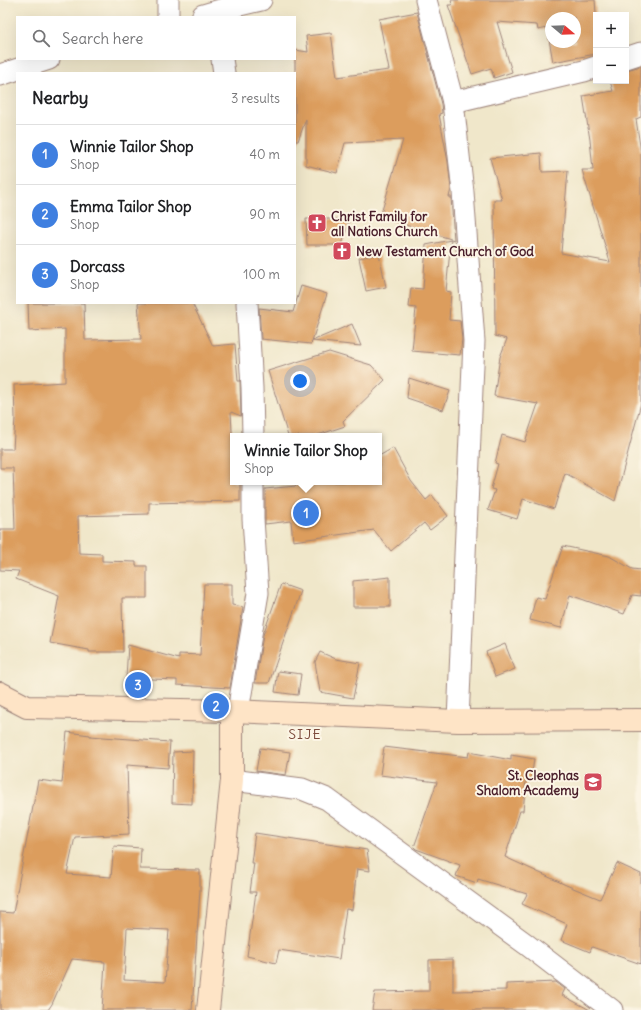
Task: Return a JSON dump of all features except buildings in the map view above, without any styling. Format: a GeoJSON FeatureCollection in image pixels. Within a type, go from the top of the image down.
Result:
{"type":"FeatureCollection","features":[{"type":"Feature","properties":{"kind":"street"},"geometry":{"type":"LineString","coordinates":[[168,0],[168,16]]}},
{"type":"Feature","properties":{"kind":"street"},"geometry":{"type":"LineString","coordinates":[[199,16],[261,0]]}},
{"type":"Feature","properties":{"kind":"street"},"geometry":{"type":"LineString","coordinates":[[426,0],[453,102],[463,192],[474,341],[458,721]]}},
{"type":"Feature","properties":{"kind":"street"},"geometry":{"type":"LineString","coordinates":[[629,57],[641,53]]}},
{"type":"Feature","properties":{"kind":"street"},"geometry":{"type":"LineString","coordinates":[[0,75],[46,60]]}},
{"type":"Feature","properties":{"kind":"street"},"geometry":{"type":"LineString","coordinates":[[222,60],[224,72]]}},
{"type":"Feature","properties":{"kind":"street"},"geometry":{"type":"LineString","coordinates":[[453,102],[593,68]]}},
{"type":"Feature","properties":{"kind":"street"},"geometry":{"type":"LineString","coordinates":[[247,304],[253,433]]}},
{"type":"Feature","properties":{"kind":"street"},"geometry":{"type":"LineString","coordinates":[[208,1010],[232,780],[235,711],[258,593],[252,485]]}},
{"type":"Feature","properties":{"kind":"street"},"geometry":{"type":"LineString","coordinates":[[0,693],[26,706],[235,711],[458,721],[641,720]]}},
{"type":"Feature","properties":{"kind":"street"},"geometry":{"type":"LineString","coordinates":[[232,780],[302,789],[327,799],[526,944],[612,1010]]}},
{"type":"Feature","properties":{"kind":"place","name":"Christ Family for all Nations Church"},"geometry":{"type":"Point","coordinates":[317,223]}},
{"type":"Feature","properties":{"kind":"place","name":"New Testament Church of God"},"geometry":{"type":"Point","coordinates":[342,251]}},
{"type":"Feature","properties":{"kind":"place","name":"Winnie Tailor Shop"},"geometry":{"type":"Point","coordinates":[306,513]}},
{"type":"Feature","properties":{"kind":"place","name":"Dorcass"},"geometry":{"type":"Point","coordinates":[138,685]}},
{"type":"Feature","properties":{"kind":"place","name":"Emma Tailor Shop"},"geometry":{"type":"Point","coordinates":[216,706]}},
{"type":"Feature","properties":{"kind":"place","name":"St. Cleophas Shalom Academy"},"geometry":{"type":"Point","coordinates":[593,782]}},
{"type":"Feature","properties":{"kind":"district","name":"SIJE"},"geometry":{"type":"Point","coordinates":[305,734]}}]}
